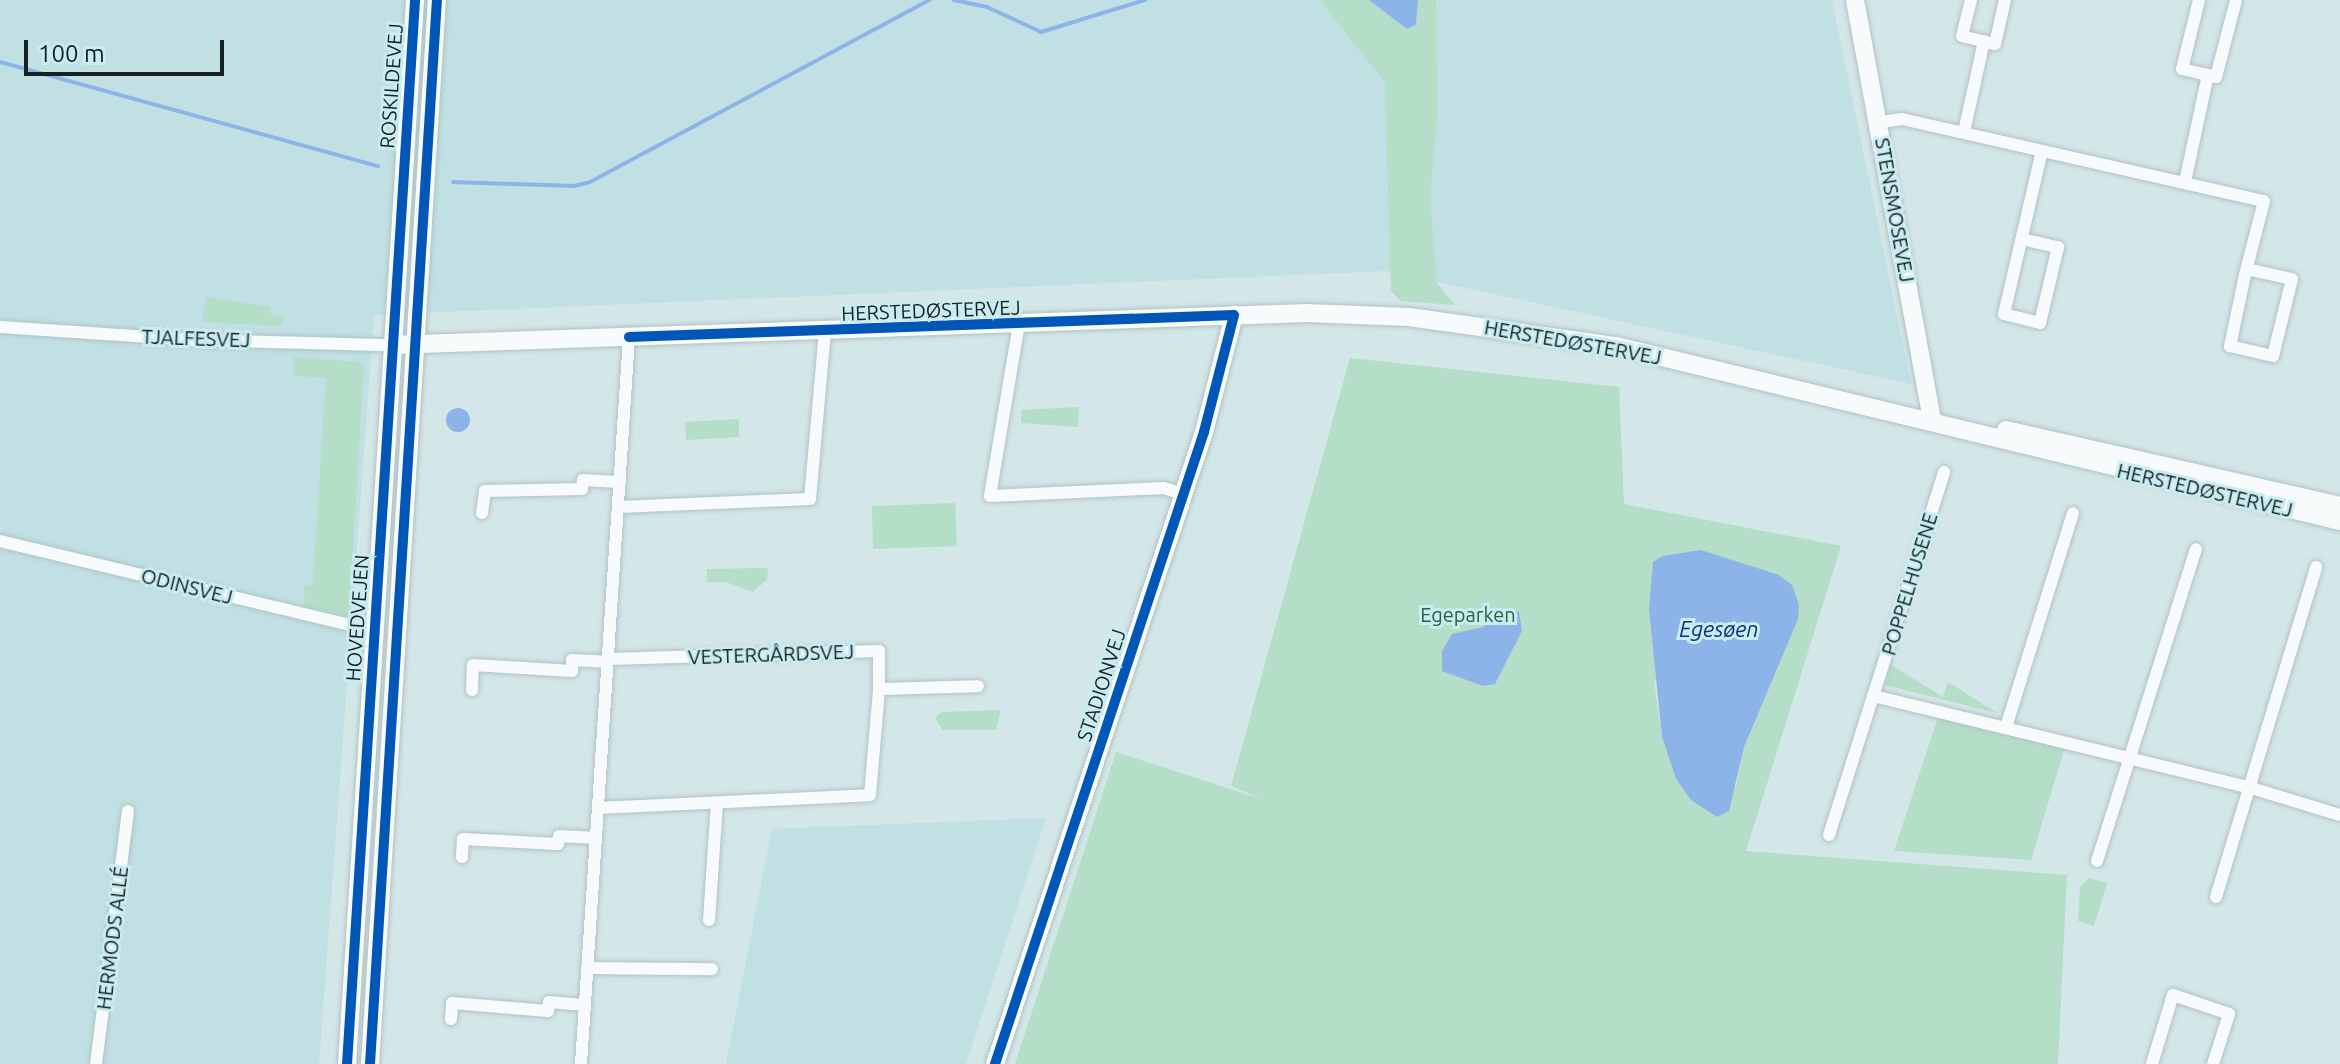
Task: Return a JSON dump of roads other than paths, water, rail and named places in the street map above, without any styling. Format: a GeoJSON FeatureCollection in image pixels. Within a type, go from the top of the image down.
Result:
{"type":"FeatureCollection","features":[{"type":"Feature","properties":{"kind":"street","name":"ROSKILDEVEJ"},"geometry":{"type":"LineString","coordinates":[[403,174],[415,0]]}},
{"type":"Feature","properties":{"kind":"street","name":"ROSKILDEVEJ"},"geometry":{"type":"LineString","coordinates":[[426,178],[437,0]]}},
{"type":"Feature","properties":{"kind":"street","name":"STENSMOSEVEJ"},"geometry":{"type":"LineString","coordinates":[[1855,0],[1932,421]]}},
{"type":"Feature","properties":{"kind":"street"},"geometry":{"type":"LineString","coordinates":[[1971,0],[1962,36],[1995,44],[2005,0]]}},
{"type":"Feature","properties":{"kind":"street"},"geometry":{"type":"LineString","coordinates":[[2199,0],[2182,69],[2216,77],[2236,0]]}},
{"type":"Feature","properties":{"kind":"street"},"geometry":{"type":"LineString","coordinates":[[1964,132],[1984,41]]}},
{"type":"Feature","properties":{"kind":"street"},"geometry":{"type":"LineString","coordinates":[[2185,182],[2208,75]]}},
{"type":"Feature","properties":{"kind":"street"},"geometry":{"type":"LineString","coordinates":[[1879,122],[1902,119],[2264,201],[2247,269],[2230,346],[2273,356],[2292,279],[2247,269]]}},
{"type":"Feature","properties":{"kind":"street"},"geometry":{"type":"LineString","coordinates":[[2022,239],[2058,247],[2040,323],[2004,314],[2042,151]]}},
{"type":"Feature","properties":{"kind":"street","name":"HOVEDVEJEN"},"geometry":{"type":"LineString","coordinates":[[347,1064],[403,174]]}},
{"type":"Feature","properties":{"kind":"street","name":"HOVEDVEJEN"},"geometry":{"type":"LineString","coordinates":[[370,1064],[426,178]]}},
{"type":"Feature","properties":{"kind":"street","name":"HERSTEDØSTERVEJ"},"geometry":{"type":"LineString","coordinates":[[391,345],[825,332],[1234,315],[1409,317],[1541,332],[1932,421],[1965,434],[2340,521]]}},
{"type":"Feature","properties":{"kind":"street","name":"STADIONVEJ"},"geometry":{"type":"LineString","coordinates":[[995,1064],[1183,494],[1234,315]]}},
{"type":"Feature","properties":{"kind":"street"},"geometry":{"type":"LineString","coordinates":[[1019,324],[990,496],[1164,488],[1183,494]]}},
{"type":"Feature","properties":{"kind":"street","name":"TJALFESVEJ"},"geometry":{"type":"LineString","coordinates":[[0,327],[195,340],[391,345]]}},
{"type":"Feature","properties":{"kind":"street"},"geometry":{"type":"LineString","coordinates":[[618,507],[810,499],[825,332]]}},
{"type":"Feature","properties":{"kind":"street"},"geometry":{"type":"LineString","coordinates":[[581,1064],[629,337]]}},
{"type":"Feature","properties":{"kind":"street","name":"HERSTEDØSTERVEJ"},"geometry":{"type":"LineString","coordinates":[[1932,421],[1974,423],[2340,506]]}},
{"type":"Feature","properties":{"kind":"street","name":"POPPELHUSENE"},"geometry":{"type":"LineString","coordinates":[[1829,835],[1944,472]]}},
{"type":"Feature","properties":{"kind":"street"},"geometry":{"type":"LineString","coordinates":[[482,513],[485,491],[582,489],[583,480],[620,482]]}},
{"type":"Feature","properties":{"kind":"street"},"geometry":{"type":"LineString","coordinates":[[2006,727],[2073,513]]}},
{"type":"Feature","properties":{"kind":"street","name":"ODINSVEJ"},"geometry":{"type":"LineString","coordinates":[[0,541],[375,631]]}},
{"type":"Feature","properties":{"kind":"street"},"geometry":{"type":"LineString","coordinates":[[2097,861],[2196,549]]}},
{"type":"Feature","properties":{"kind":"street"},"geometry":{"type":"LineString","coordinates":[[2216,897],[2316,567]]}},
{"type":"Feature","properties":{"kind":"street","name":"VESTERGÅRDSVEJ"},"geometry":{"type":"LineString","coordinates":[[472,690],[473,665],[572,671],[572,660],[879,651],[870,795],[598,808]]}},
{"type":"Feature","properties":{"kind":"street"},"geometry":{"type":"LineString","coordinates":[[879,689],[978,686]]}},
{"type":"Feature","properties":{"kind":"street"},"geometry":{"type":"LineString","coordinates":[[1874,696],[2248,787],[2340,815]]}},
{"type":"Feature","properties":{"kind":"street"},"geometry":{"type":"LineString","coordinates":[[709,920],[717,803]]}},
{"type":"Feature","properties":{"kind":"street","name":"HERMODS ALLÉ"},"geometry":{"type":"LineString","coordinates":[[96,1064],[128,811]]}},
{"type":"Feature","properties":{"kind":"street"},"geometry":{"type":"LineString","coordinates":[[462,857],[463,839],[558,844],[559,836],[596,838]]}},
{"type":"Feature","properties":{"kind":"street"},"geometry":{"type":"LineString","coordinates":[[587,968],[712,969]]}},
{"type":"Feature","properties":{"kind":"street"},"geometry":{"type":"LineString","coordinates":[[2152,1064],[2173,995],[2229,1014],[2213,1064]]}},
{"type":"Feature","properties":{"kind":"street"},"geometry":{"type":"LineString","coordinates":[[451,1019],[452,1003],[548,1011],[549,1002],[585,1005]]}},
{"type":"Feature","properties":{"kind":"water"},"geometry":{"type":"Polygon","coordinates":[[[1369,0],[1418,0],[1416,25],[1407,29],[1369,0]]]}},
{"type":"Feature","properties":{"kind":"water"},"geometry":{"type":"Polygon","coordinates":[[[458,408],[467,411],[470,420],[467,429],[458,432],[449,429],[446,420],[449,411],[458,408]]]}},
{"type":"Feature","properties":{"kind":"water","name":"Egesøen"},"geometry":{"type":"Polygon","coordinates":[[[1701,550],[1779,575],[1792,585],[1799,605],[1798,619],[1744,747],[1729,811],[1717,817],[1691,800],[1676,779],[1662,737],[1649,609],[1653,562],[1662,556],[1701,550]]]}},
{"type":"Feature","properties":{"kind":"water"},"geometry":{"type":"Polygon","coordinates":[[[1507,609],[1519,612],[1522,631],[1495,684],[1483,686],[1442,671],[1442,651],[1452,634],[1483,627],[1507,609]]]}},
{"type":"Feature","properties":{"kind":"waterway"},"geometry":{"type":"LineString","coordinates":[[453,182],[574,186],[590,182],[929,0]]}},
{"type":"Feature","properties":{"kind":"waterway"},"geometry":{"type":"LineString","coordinates":[[954,0],[987,7],[1041,32],[1145,0]]}},
{"type":"Feature","properties":{"kind":"waterway"},"geometry":{"type":"LineString","coordinates":[[0,62],[378,166]]}},
{"type":"Feature","properties":{"kind":"park label","name":"Egeparken"},"geometry":{"type":"Point","coordinates":[1468,614]}}]}
